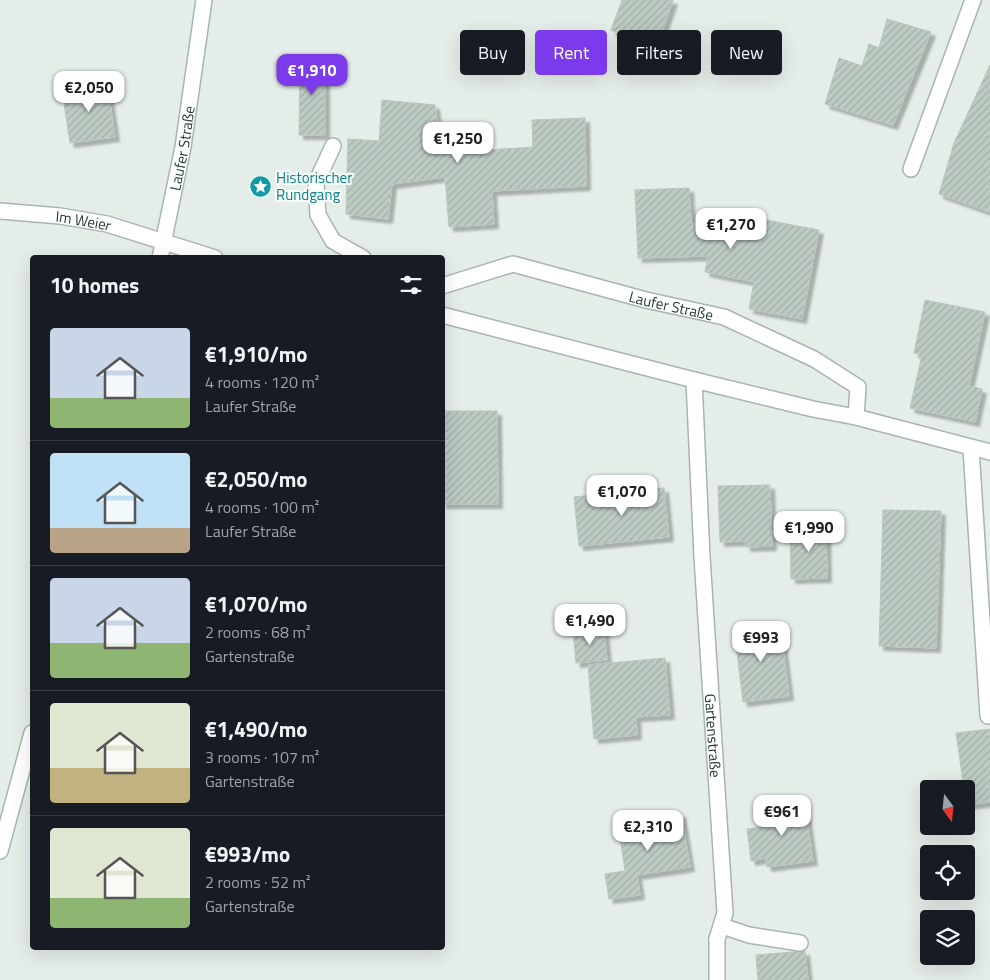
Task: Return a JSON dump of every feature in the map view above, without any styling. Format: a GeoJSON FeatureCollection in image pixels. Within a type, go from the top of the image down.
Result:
{"type":"FeatureCollection","features":[{"type":"Feature","properties":{"kind":"street","name":"Laufer Straße"},"geometry":{"type":"LineString","coordinates":[[161,255],[183,147],[204,0]]}},
{"type":"Feature","properties":{"kind":"street"},"geometry":{"type":"LineString","coordinates":[[911,169],[973,0]]}},
{"type":"Feature","properties":{"kind":"street"},"geometry":{"type":"LineString","coordinates":[[334,146],[316,183],[318,215],[333,241],[358,255]]}},
{"type":"Feature","properties":{"kind":"street","name":"Im Weier"},"geometry":{"type":"LineString","coordinates":[[0,211],[60,216],[107,224],[164,242]]}},
{"type":"Feature","properties":{"kind":"street"},"geometry":{"type":"LineString","coordinates":[[164,242],[205,255]]}},
{"type":"Feature","properties":{"kind":"street","name":"Laufer Straße"},"geometry":{"type":"LineString","coordinates":[[445,285],[513,264],[646,300],[724,317],[814,359],[858,387],[856,417]]}},
{"type":"Feature","properties":{"kind":"street"},"geometry":{"type":"LineString","coordinates":[[445,316],[694,380],[812,409],[856,417],[990,452]]}},
{"type":"Feature","properties":{"kind":"street","name":"Gartenstraße"},"geometry":{"type":"LineString","coordinates":[[694,380],[702,557],[725,913],[720,933],[716,980]]}},
{"type":"Feature","properties":{"kind":"street"},"geometry":{"type":"LineString","coordinates":[[971,448],[988,716]]}},
{"type":"Feature","properties":{"kind":"street"},"geometry":{"type":"LineString","coordinates":[[0,851],[30,740]]}},
{"type":"Feature","properties":{"kind":"street"},"geometry":{"type":"LineString","coordinates":[[720,933],[749,935],[800,943]]}},
{"type":"Feature","properties":{"kind":"building"},"geometry":{"type":"Polygon","coordinates":[[[622,0],[673,0],[663,30],[617,30],[617,32],[611,30],[622,0]]]}},
{"type":"Feature","properties":{"kind":"building"},"geometry":{"type":"Polygon","coordinates":[[[887,19],[931,32],[893,125],[825,104],[839,58],[862,66],[869,44],[879,48],[887,19]]]}},
{"type":"Feature","properties":{"kind":"building"},"geometry":{"type":"Polygon","coordinates":[[[300,56],[325,56],[325,135],[299,135],[300,56]]]}},
{"type":"Feature","properties":{"kind":"building"},"geometry":{"type":"Polygon","coordinates":[[[990,65],[990,212],[939,194],[954,143],[990,65]]]}},
{"type":"Feature","properties":{"kind":"building"},"geometry":{"type":"Polygon","coordinates":[[[107,83],[115,137],[70,143],[62,90],[107,83]]]}},
{"type":"Feature","properties":{"kind":"building"},"geometry":{"type":"Polygon","coordinates":[[[382,100],[435,105],[437,122],[442,122],[443,153],[533,147],[532,120],[585,118],[586,186],[492,191],[494,224],[449,227],[445,177],[392,184],[388,219],[346,214],[348,139],[379,141],[382,100]]]}},
{"type":"Feature","properties":{"kind":"building"},"geometry":{"type":"Polygon","coordinates":[[[689,188],[691,223],[757,236],[761,219],[819,230],[802,319],[749,309],[754,282],[705,272],[708,256],[638,258],[635,190],[689,188]]]}},
{"type":"Feature","properties":{"kind":"building"},"geometry":{"type":"Polygon","coordinates":[[[925,300],[985,312],[969,386],[982,389],[975,422],[910,408],[922,355],[914,353],[925,300]]]}},
{"type":"Feature","properties":{"kind":"building"},"geometry":{"type":"Polygon","coordinates":[[[445,411],[497,411],[498,504],[445,504],[445,411]]]}},
{"type":"Feature","properties":{"kind":"building"},"geometry":{"type":"Polygon","coordinates":[[[770,485],[772,546],[746,547],[746,541],[720,542],[718,486],[770,485]]]}},
{"type":"Feature","properties":{"kind":"building"},"geometry":{"type":"Polygon","coordinates":[[[664,488],[669,537],[579,546],[574,497],[664,488]]]}},
{"type":"Feature","properties":{"kind":"building"},"geometry":{"type":"Polygon","coordinates":[[[883,510],[941,511],[936,648],[879,646],[883,510]]]}},
{"type":"Feature","properties":{"kind":"building"},"geometry":{"type":"Polygon","coordinates":[[[826,527],[827,578],[791,579],[790,528],[826,527]]]}},
{"type":"Feature","properties":{"kind":"building"},"geometry":{"type":"Polygon","coordinates":[[[780,624],[789,696],[743,702],[734,629],[780,624]]]}},
{"type":"Feature","properties":{"kind":"building"},"geometry":{"type":"Polygon","coordinates":[[[604,628],[607,660],[576,663],[573,631],[604,628]]]}},
{"type":"Feature","properties":{"kind":"building"},"geometry":{"type":"Polygon","coordinates":[[[665,658],[670,715],[636,717],[637,735],[594,739],[588,665],[665,658]]]}},
{"type":"Feature","properties":{"kind":"building"},"geometry":{"type":"Polygon","coordinates":[[[990,729],[990,802],[975,804],[975,780],[963,780],[956,733],[990,729]]]}},
{"type":"Feature","properties":{"kind":"building"},"geometry":{"type":"Polygon","coordinates":[[[805,805],[813,861],[767,867],[766,858],[751,861],[747,829],[763,827],[760,811],[805,805]]]}},
{"type":"Feature","properties":{"kind":"building"},"geometry":{"type":"Polygon","coordinates":[[[681,813],[690,867],[637,875],[640,895],[609,899],[605,874],[625,871],[618,823],[681,813]]]}},
{"type":"Feature","properties":{"kind":"building"},"geometry":{"type":"Polygon","coordinates":[[[805,951],[808,980],[758,980],[756,955],[805,951]]]}},
{"type":"Feature","properties":{"kind":"place","name":"Historischer Rundgang"},"geometry":{"type":"Point","coordinates":[260,186]}}]}
